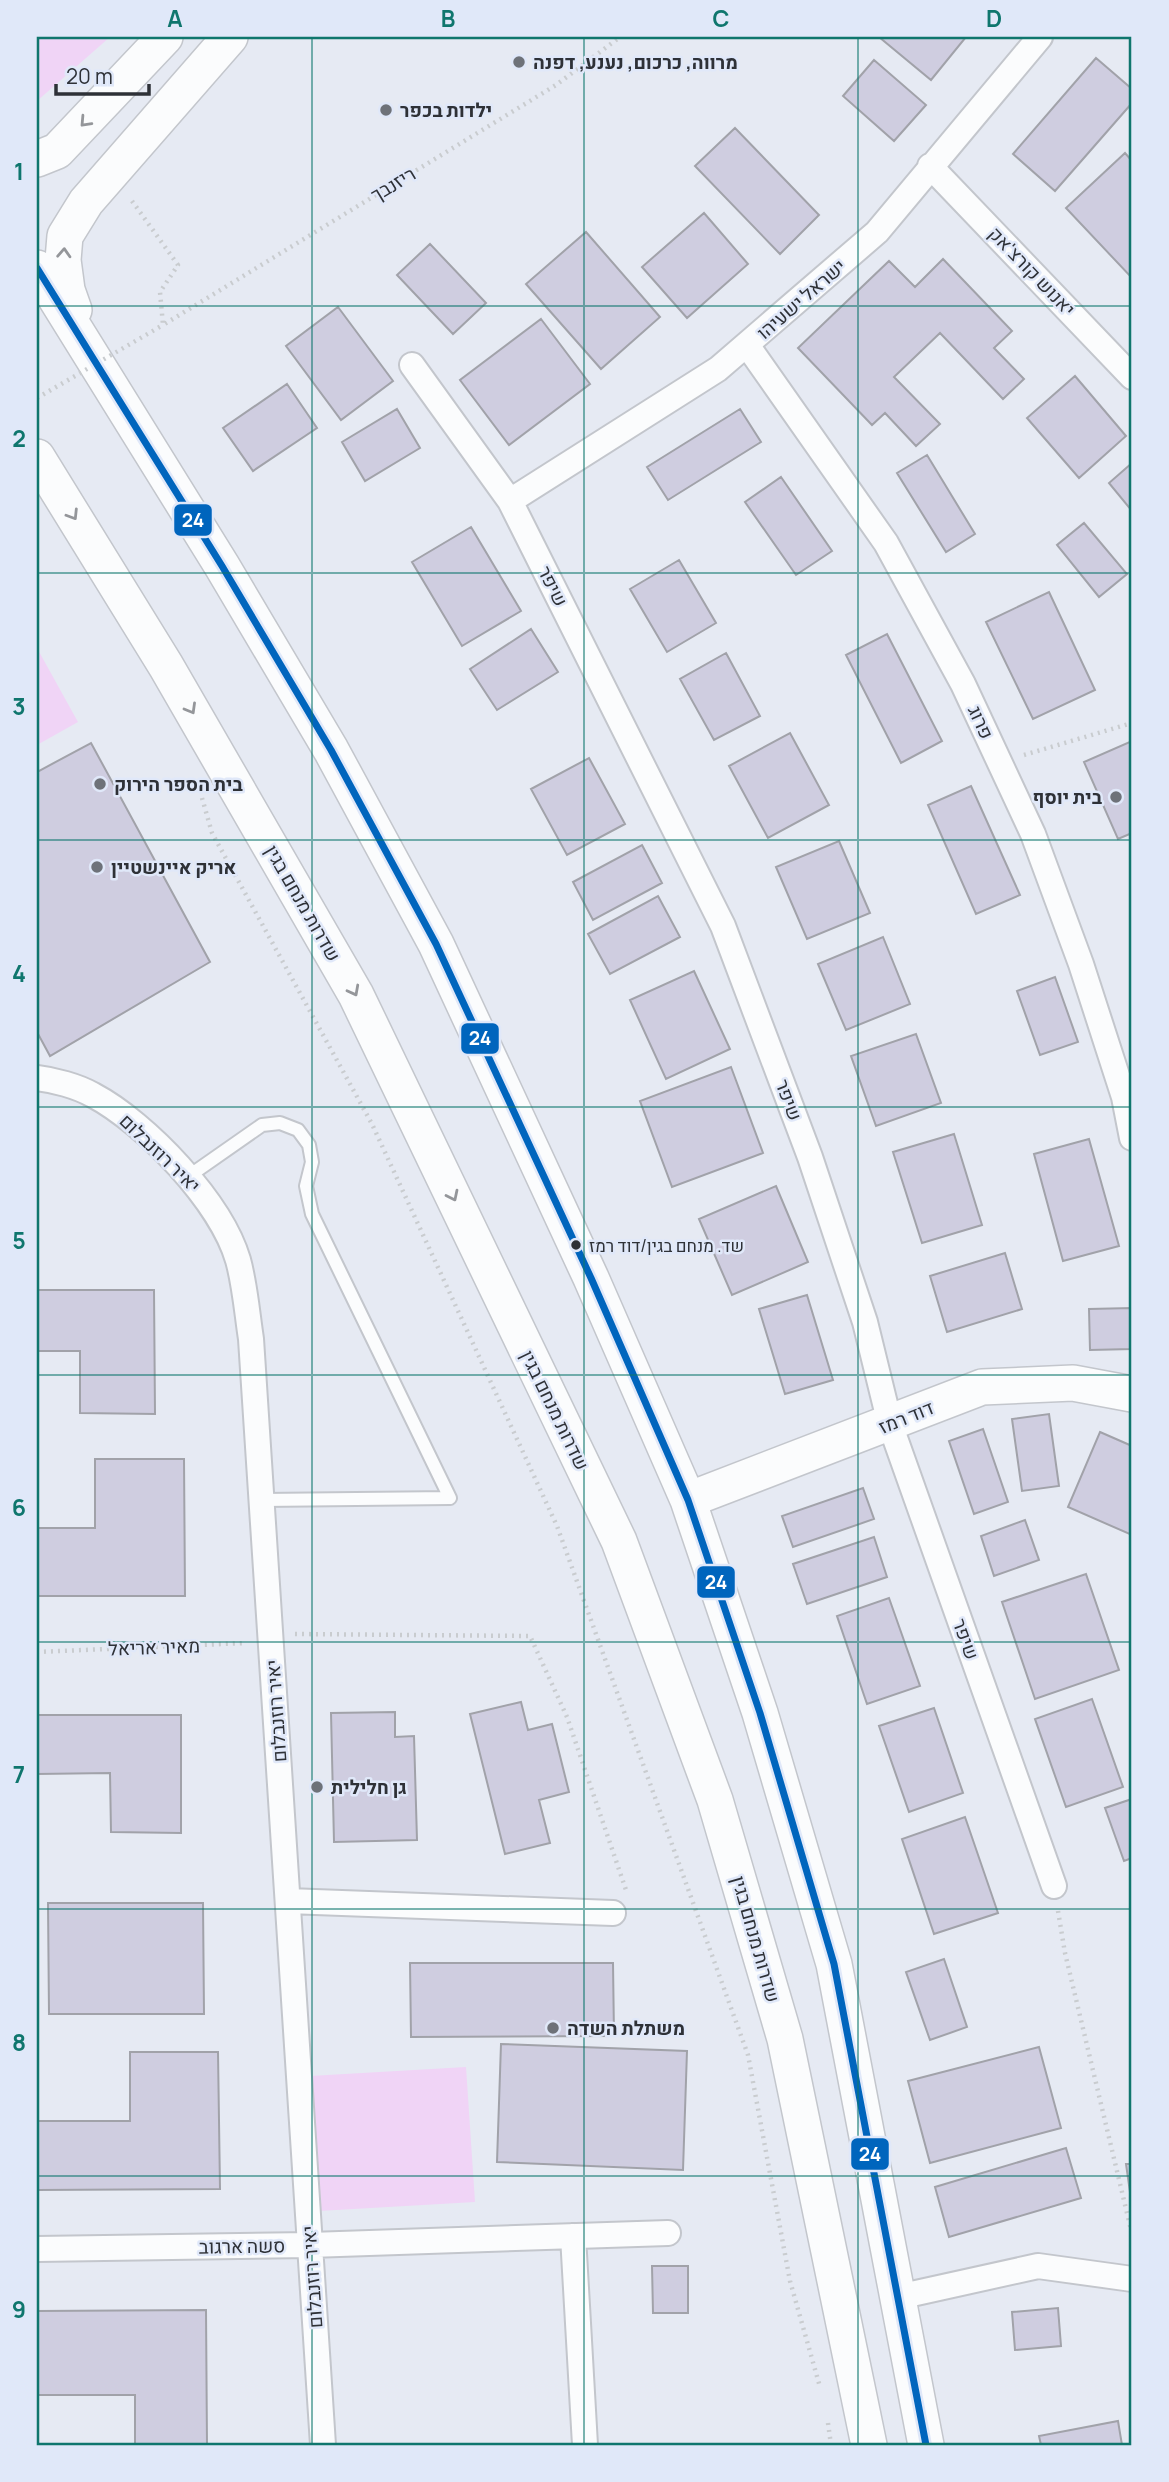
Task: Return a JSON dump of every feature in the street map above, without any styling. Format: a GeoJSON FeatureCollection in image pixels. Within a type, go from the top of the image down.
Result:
{"type":"FeatureCollection","features":[{"type":"Feature","properties":{"kind":"main road"},"geometry":{"type":"LineString","coordinates":[[37,159],[57,151],[165,37]]}},
{"type":"Feature","properties":{"kind":"main road"},"geometry":{"type":"LineString","coordinates":[[85,343],[67,290],[63,260],[65,236],[86,202],[230,37]]}},
{"type":"Feature","properties":{"kind":"main road"},"geometry":{"type":"LineString","coordinates":[[37,268],[222,566],[331,750],[436,944],[591,1278],[688,1500],[760,1713],[834,1964],[926,2445]]}},
{"type":"Feature","properties":{"kind":"main road","name":"שדרות מנחם בגין"},"geometry":{"type":"LineString","coordinates":[[37,457],[166,666],[356,995],[619,1541],[715,1800],[785,2039],[869,2445]]}},
{"type":"Feature","properties":{"kind":"main road","name":"דוד רמז"},"geometry":{"type":"LineString","coordinates":[[688,1500],[982,1387],[1073,1383],[1132,1394]]}},
{"type":"Feature","properties":{"kind":"street","name":"ישראל ישעיהו"},"geometry":{"type":"LineString","coordinates":[[510,501],[718,369],[877,233],[1040,37]]}},
{"type":"Feature","properties":{"kind":"street","name":"יאנוש קורצ'אק"},"geometry":{"type":"LineString","coordinates":[[930,166],[1132,377]]}},
{"type":"Feature","properties":{"kind":"street","name":"פרוג"},"geometry":{"type":"LineString","coordinates":[[747,345],[886,543],[963,684],[1033,834],[1081,964],[1124,1097],[1132,1138]]}},
{"type":"Feature","properties":{"kind":"street","name":"שיפר"},"geometry":{"type":"LineString","coordinates":[[412,365],[510,501],[723,926],[810,1157],[865,1322],[890,1424],[1054,1886]]}},
{"type":"Feature","properties":{"kind":"street","name":"יאיר רוזנבלום"},"geometry":{"type":"LineString","coordinates":[[37,1077],[92,1094],[130,1120],[188,1176],[220,1217],[237,1260],[251,1339],[274,1648],[323,2445]]}},
{"type":"Feature","properties":{"kind":"street"},"geometry":{"type":"LineString","coordinates":[[288,1901],[621,1905]]}},
{"type":"Feature","properties":{"kind":"street","name":"סשה ארגוב"},"geometry":{"type":"LineString","coordinates":[[37,2249],[310,2245],[668,2233]]}},
{"type":"Feature","properties":{"kind":"street"},"geometry":{"type":"LineString","coordinates":[[573,2236],[584,2445]]}},
{"type":"Feature","properties":{"kind":"street"},"geometry":{"type":"LineString","coordinates":[[898,2297],[1038,2266],[1132,2279]]}},
{"type":"Feature","properties":{"kind":"lane"},"geometry":{"type":"LineString","coordinates":[[188,1176],[262,1125],[280,1124],[298,1130],[309,1145],[311,1153],[312,1162],[306,1186],[312,1214],[450,1498],[262,1500]]}},
{"type":"Feature","properties":{"kind":"path","name":"ריזנבך"},"geometry":{"type":"LineString","coordinates":[[37,398],[163,325],[556,85],[620,37]]}},
{"type":"Feature","properties":{"kind":"path"},"geometry":{"type":"LineString","coordinates":[[111,172],[178,264],[160,292],[163,325]]}},
{"type":"Feature","properties":{"kind":"path"},"geometry":{"type":"LineString","coordinates":[[1000,762],[1132,723]]}},
{"type":"Feature","properties":{"kind":"path"},"geometry":{"type":"LineString","coordinates":[[201,794],[212,833],[372,1124],[557,1527],[748,2055],[790,2281],[821,2388]]}},
{"type":"Feature","properties":{"kind":"path","name":"מאיר אריאל"},"geometry":{"type":"LineString","coordinates":[[37,1652],[274,1648],[530,1636],[567,1717],[621,1905]]}},
{"type":"Feature","properties":{"kind":"path"},"geometry":{"type":"LineString","coordinates":[[1054,1886],[1065,1953],[1132,2234]]}},
{"type":"Feature","properties":{"kind":"path"},"geometry":{"type":"LineString","coordinates":[[826,2413],[831,2445]]}},
{"type":"Feature","properties":{"kind":"shaded area"},"geometry":{"type":"Polygon","coordinates":[[[37,37],[110,37],[37,101],[37,37]]]}},
{"type":"Feature","properties":{"kind":"shaded area"},"geometry":{"type":"Polygon","coordinates":[[[37,648],[78,722],[37,745],[37,648]]]}},
{"type":"Feature","properties":{"kind":"shaded area"},"geometry":{"type":"Polygon","coordinates":[[[466,2067],[475,2202],[319,2211],[310,2076],[466,2067]]]}},
{"type":"Feature","properties":{"kind":"building"},"geometry":{"type":"Polygon","coordinates":[[[879,37],[966,37],[931,80],[879,37]]]}},
{"type":"Feature","properties":{"kind":"building"},"geometry":{"type":"Polygon","coordinates":[[[1096,58],[1132,89],[1132,103],[1055,191],[1013,154],[1096,58]]]}},
{"type":"Feature","properties":{"kind":"building"},"geometry":{"type":"Polygon","coordinates":[[[874,60],[926,105],[894,141],[843,96],[874,60]]]}},
{"type":"Feature","properties":{"kind":"building"},"geometry":{"type":"Polygon","coordinates":[[[735,128],[819,215],[780,254],[695,166],[735,128]]]}},
{"type":"Feature","properties":{"kind":"building"},"geometry":{"type":"Polygon","coordinates":[[[1125,153],[1132,161],[1132,278],[1066,208],[1125,153]]]}},
{"type":"Feature","properties":{"kind":"building"},"geometry":{"type":"Polygon","coordinates":[[[704,213],[748,264],[687,318],[642,267],[704,213]]]}},
{"type":"Feature","properties":{"kind":"building"},"geometry":{"type":"Polygon","coordinates":[[[586,232],[660,317],[601,369],[526,284],[586,232]]]}},
{"type":"Feature","properties":{"kind":"building"},"geometry":{"type":"Polygon","coordinates":[[[430,244],[486,303],[453,334],[397,275],[430,244]]]}},
{"type":"Feature","properties":{"kind":"building"},"geometry":{"type":"Polygon","coordinates":[[[943,259],[1012,331],[994,348],[1024,379],[1003,399],[940,333],[894,377],[940,424],[916,446],[885,413],[872,425],[798,348],[889,261],[915,287],[943,259]]]}},
{"type":"Feature","properties":{"kind":"building"},"geometry":{"type":"Polygon","coordinates":[[[338,307],[393,381],[341,420],[286,346],[338,307]]]}},
{"type":"Feature","properties":{"kind":"building"},"geometry":{"type":"Polygon","coordinates":[[[541,319],[590,384],[509,445],[460,380],[541,319]]]}},
{"type":"Feature","properties":{"kind":"building"},"geometry":{"type":"Polygon","coordinates":[[[1075,376],[1126,436],[1079,478],[1027,418],[1075,376]]]}},
{"type":"Feature","properties":{"kind":"building"},"geometry":{"type":"Polygon","coordinates":[[[287,384],[317,428],[253,471],[223,428],[287,384]]]}},
{"type":"Feature","properties":{"kind":"building"},"geometry":{"type":"Polygon","coordinates":[[[397,409],[420,448],[365,481],[342,442],[397,409]]]}},
{"type":"Feature","properties":{"kind":"building"},"geometry":{"type":"Polygon","coordinates":[[[740,409],[761,442],[668,500],[647,467],[740,409]]]}},
{"type":"Feature","properties":{"kind":"building"},"geometry":{"type":"Polygon","coordinates":[[[927,455],[975,534],[946,552],[897,473],[927,455]]]}},
{"type":"Feature","properties":{"kind":"building"},"geometry":{"type":"Polygon","coordinates":[[[1132,463],[1132,511],[1109,483],[1132,463]]]}},
{"type":"Feature","properties":{"kind":"building"},"geometry":{"type":"Polygon","coordinates":[[[781,477],[832,551],[796,575],[745,502],[781,477]]]}},
{"type":"Feature","properties":{"kind":"building"},"geometry":{"type":"Polygon","coordinates":[[[1084,523],[1127,574],[1099,597],[1057,545],[1084,523]]]}},
{"type":"Feature","properties":{"kind":"building"},"geometry":{"type":"Polygon","coordinates":[[[471,527],[521,611],[462,646],[412,562],[471,527]]]}},
{"type":"Feature","properties":{"kind":"building"},"geometry":{"type":"Polygon","coordinates":[[[679,560],[716,623],[667,652],[630,589],[679,560]]]}},
{"type":"Feature","properties":{"kind":"building"},"geometry":{"type":"Polygon","coordinates":[[[1049,592],[1095,690],[1033,719],[986,622],[1049,592]]]}},
{"type":"Feature","properties":{"kind":"building"},"geometry":{"type":"Polygon","coordinates":[[[531,629],[558,672],[497,710],[470,669],[531,629]]]}},
{"type":"Feature","properties":{"kind":"building"},"geometry":{"type":"Polygon","coordinates":[[[887,634],[942,741],[901,763],[846,655],[887,634]]]}},
{"type":"Feature","properties":{"kind":"building"},"geometry":{"type":"Polygon","coordinates":[[[726,653],[760,716],[714,740],[680,679],[726,653]]]}},
{"type":"Feature","properties":{"kind":"building"},"geometry":{"type":"Polygon","coordinates":[[[790,733],[829,805],[768,838],[729,766],[790,733]]]}},
{"type":"Feature","properties":{"kind":"building","name":"בית יוסף"},"geometry":{"type":"Polygon","coordinates":[[[1132,741],[1132,833],[1118,839],[1084,762],[1132,741]]]}},
{"type":"Feature","properties":{"kind":"building","name":"אריק איינשטיין"},"geometry":{"type":"Polygon","coordinates":[[[91,743],[210,962],[50,1056],[37,1032],[37,772],[91,743]]]}},
{"type":"Feature","properties":{"kind":"building"},"geometry":{"type":"Polygon","coordinates":[[[589,758],[625,824],[567,855],[531,789],[589,758]]]}},
{"type":"Feature","properties":{"kind":"building"},"geometry":{"type":"Polygon","coordinates":[[[971,786],[1020,895],[976,914],[928,805],[971,786]]]}},
{"type":"Feature","properties":{"kind":"building"},"geometry":{"type":"Polygon","coordinates":[[[839,841],[870,913],[807,939],[776,867],[839,841]]]}},
{"type":"Feature","properties":{"kind":"building"},"geometry":{"type":"Polygon","coordinates":[[[642,845],[662,883],[593,920],[573,882],[642,845]]]}},
{"type":"Feature","properties":{"kind":"building"},"geometry":{"type":"Polygon","coordinates":[[[658,896],[680,937],[610,974],[588,934],[658,896]]]}},
{"type":"Feature","properties":{"kind":"building"},"geometry":{"type":"Polygon","coordinates":[[[883,937],[910,1004],[846,1030],[818,964],[883,937]]]}},
{"type":"Feature","properties":{"kind":"building"},"geometry":{"type":"Polygon","coordinates":[[[694,971],[730,1049],[666,1079],[630,1000],[694,971]]]}},
{"type":"Feature","properties":{"kind":"building"},"geometry":{"type":"Polygon","coordinates":[[[1055,977],[1078,1042],[1040,1055],[1017,991],[1055,977]]]}},
{"type":"Feature","properties":{"kind":"building"},"geometry":{"type":"Polygon","coordinates":[[[916,1034],[941,1103],[876,1126],[851,1056],[916,1034]]]}},
{"type":"Feature","properties":{"kind":"building"},"geometry":{"type":"Polygon","coordinates":[[[731,1067],[763,1153],[672,1187],[640,1101],[731,1067]]]}},
{"type":"Feature","properties":{"kind":"building"},"geometry":{"type":"Polygon","coordinates":[[[954,1134],[982,1225],[922,1243],[893,1152],[954,1134]]]}},
{"type":"Feature","properties":{"kind":"building"},"geometry":{"type":"Polygon","coordinates":[[[1089,1139],[1119,1246],[1063,1261],[1034,1154],[1089,1139]]]}},
{"type":"Feature","properties":{"kind":"building"},"geometry":{"type":"Polygon","coordinates":[[[776,1186],[808,1262],[732,1295],[699,1219],[776,1186]]]}},
{"type":"Feature","properties":{"kind":"building"},"geometry":{"type":"Polygon","coordinates":[[[1005,1253],[1022,1309],[947,1332],[930,1276],[1005,1253]]]}},
{"type":"Feature","properties":{"kind":"building"},"geometry":{"type":"Polygon","coordinates":[[[37,1290],[154,1290],[155,1414],[80,1413],[80,1351],[37,1351],[37,1290]]]}},
{"type":"Feature","properties":{"kind":"building"},"geometry":{"type":"Polygon","coordinates":[[[807,1295],[833,1380],[785,1394],[759,1309],[807,1295]]]}},
{"type":"Feature","properties":{"kind":"building"},"geometry":{"type":"Polygon","coordinates":[[[1132,1308],[1132,1349],[1090,1350],[1089,1309],[1132,1308]]]}},
{"type":"Feature","properties":{"kind":"building"},"geometry":{"type":"Polygon","coordinates":[[[1049,1414],[1059,1486],[1022,1491],[1012,1419],[1049,1414]]]}},
{"type":"Feature","properties":{"kind":"building"},"geometry":{"type":"Polygon","coordinates":[[[983,1429],[1008,1502],[974,1514],[949,1441],[983,1429]]]}},
{"type":"Feature","properties":{"kind":"building"},"geometry":{"type":"Polygon","coordinates":[[[1100,1432],[1132,1446],[1132,1535],[1068,1507],[1100,1432]]]}},
{"type":"Feature","properties":{"kind":"building"},"geometry":{"type":"Polygon","coordinates":[[[95,1459],[184,1459],[185,1596],[37,1596],[37,1528],[95,1528],[95,1459]]]}},
{"type":"Feature","properties":{"kind":"building"},"geometry":{"type":"Polygon","coordinates":[[[863,1488],[874,1519],[793,1547],[782,1516],[863,1488]]]}},
{"type":"Feature","properties":{"kind":"building"},"geometry":{"type":"Polygon","coordinates":[[[1025,1520],[1039,1560],[994,1576],[981,1536],[1025,1520]]]}},
{"type":"Feature","properties":{"kind":"building"},"geometry":{"type":"Polygon","coordinates":[[[874,1537],[887,1577],[807,1604],[793,1564],[874,1537]]]}},
{"type":"Feature","properties":{"kind":"building"},"geometry":{"type":"Polygon","coordinates":[[[1086,1574],[1119,1670],[1035,1699],[1002,1602],[1086,1574]]]}},
{"type":"Feature","properties":{"kind":"building"},"geometry":{"type":"Polygon","coordinates":[[[889,1598],[920,1686],[867,1704],[837,1616],[889,1598]]]}},
{"type":"Feature","properties":{"kind":"building"},"geometry":{"type":"Polygon","coordinates":[[[1092,1699],[1123,1787],[1066,1807],[1035,1719],[1092,1699]]]}},
{"type":"Feature","properties":{"kind":"building"},"geometry":{"type":"Polygon","coordinates":[[[521,1702],[528,1730],[552,1724],[569,1792],[539,1800],[550,1843],[505,1854],[470,1714],[521,1702]]]}},
{"type":"Feature","properties":{"kind":"building"},"geometry":{"type":"Polygon","coordinates":[[[934,1708],[963,1793],[909,1812],[879,1726],[934,1708]]]}},
{"type":"Feature","properties":{"kind":"building"},"geometry":{"type":"Polygon","coordinates":[[[395,1712],[395,1737],[414,1736],[417,1840],[334,1842],[331,1713],[395,1712]]]}},
{"type":"Feature","properties":{"kind":"building"},"geometry":{"type":"Polygon","coordinates":[[[37,1715],[181,1715],[181,1833],[111,1832],[110,1773],[37,1774],[37,1715]]]}},
{"type":"Feature","properties":{"kind":"building"},"geometry":{"type":"Polygon","coordinates":[[[1132,1799],[1132,1858],[1124,1861],[1105,1808],[1132,1799]]]}},
{"type":"Feature","properties":{"kind":"building"},"geometry":{"type":"Polygon","coordinates":[[[965,1817],[998,1913],[934,1934],[902,1839],[965,1817]]]}},
{"type":"Feature","properties":{"kind":"building"},"geometry":{"type":"Polygon","coordinates":[[[48,1903],[203,1903],[204,2014],[49,2014],[48,1903]]]}},
{"type":"Feature","properties":{"kind":"building"},"geometry":{"type":"Polygon","coordinates":[[[944,1959],[967,2027],[930,2040],[906,1972],[944,1959]]]}},
{"type":"Feature","properties":{"kind":"building"},"geometry":{"type":"Polygon","coordinates":[[[410,1963],[613,1963],[614,2036],[411,2037],[410,1963]]]}},
{"type":"Feature","properties":{"kind":"building"},"geometry":{"type":"Polygon","coordinates":[[[501,2044],[687,2051],[683,2170],[497,2162],[501,2044]]]}},
{"type":"Feature","properties":{"kind":"building"},"geometry":{"type":"Polygon","coordinates":[[[1039,2047],[1061,2128],[930,2163],[908,2081],[1039,2047]]]}},
{"type":"Feature","properties":{"kind":"building"},"geometry":{"type":"Polygon","coordinates":[[[130,2052],[218,2052],[220,2189],[37,2190],[37,2121],[130,2121],[130,2052]]]}},
{"type":"Feature","properties":{"kind":"building"},"geometry":{"type":"Polygon","coordinates":[[[1066,2148],[1081,2198],[949,2237],[935,2187],[1066,2148]]]}},
{"type":"Feature","properties":{"kind":"building"},"geometry":{"type":"Polygon","coordinates":[[[1126,2164],[1132,2164],[1132,2206],[1126,2164]]]}},
{"type":"Feature","properties":{"kind":"building"},"geometry":{"type":"Polygon","coordinates":[[[652,2266],[688,2266],[688,2313],[653,2313],[652,2266]]]}},
{"type":"Feature","properties":{"kind":"building"},"geometry":{"type":"Polygon","coordinates":[[[1058,2308],[1061,2346],[1015,2350],[1012,2312],[1058,2308]]]}},
{"type":"Feature","properties":{"kind":"building"},"geometry":{"type":"Polygon","coordinates":[[[206,2310],[207,2445],[135,2445],[135,2395],[37,2395],[37,2311],[206,2310]]]}},
{"type":"Feature","properties":{"kind":"building"},"geometry":{"type":"Polygon","coordinates":[[[1118,2421],[1122,2445],[1041,2445],[1039,2436],[1118,2421]]]}},
{"type":"Feature","properties":{"kind":"transit line","name":"24"},"geometry":{"type":"LineString","coordinates":[[37,268],[222,566],[331,750],[436,944],[591,1278],[688,1500],[760,1713],[834,1964],[926,2445]]}},
{"type":"Feature","properties":{"kind":"place","name":"מרווה, כרכום, נענע, דפנה"},"geometry":{"type":"Point","coordinates":[519,62]}},
{"type":"Feature","properties":{"kind":"place","name":"ילדות בכפר"},"geometry":{"type":"Point","coordinates":[386,110]}},
{"type":"Feature","properties":{"kind":"place","name":"בית הספר הירוק"},"geometry":{"type":"Point","coordinates":[100,784]}},
{"type":"Feature","properties":{"kind":"place","name":"בית יוסף"},"geometry":{"type":"Point","coordinates":[1116,797]}},
{"type":"Feature","properties":{"kind":"place","name":"אריק איינשטיין"},"geometry":{"type":"Point","coordinates":[97,867]}},
{"type":"Feature","properties":{"kind":"place","name":"שד. מנחם בגין/דוד רמז"},"geometry":{"type":"Point","coordinates":[576,1245]}},
{"type":"Feature","properties":{"kind":"place","name":"גן חלילית"},"geometry":{"type":"Point","coordinates":[317,1787]}},
{"type":"Feature","properties":{"kind":"place","name":"משתלת השדה"},"geometry":{"type":"Point","coordinates":[553,2028]}}]}
